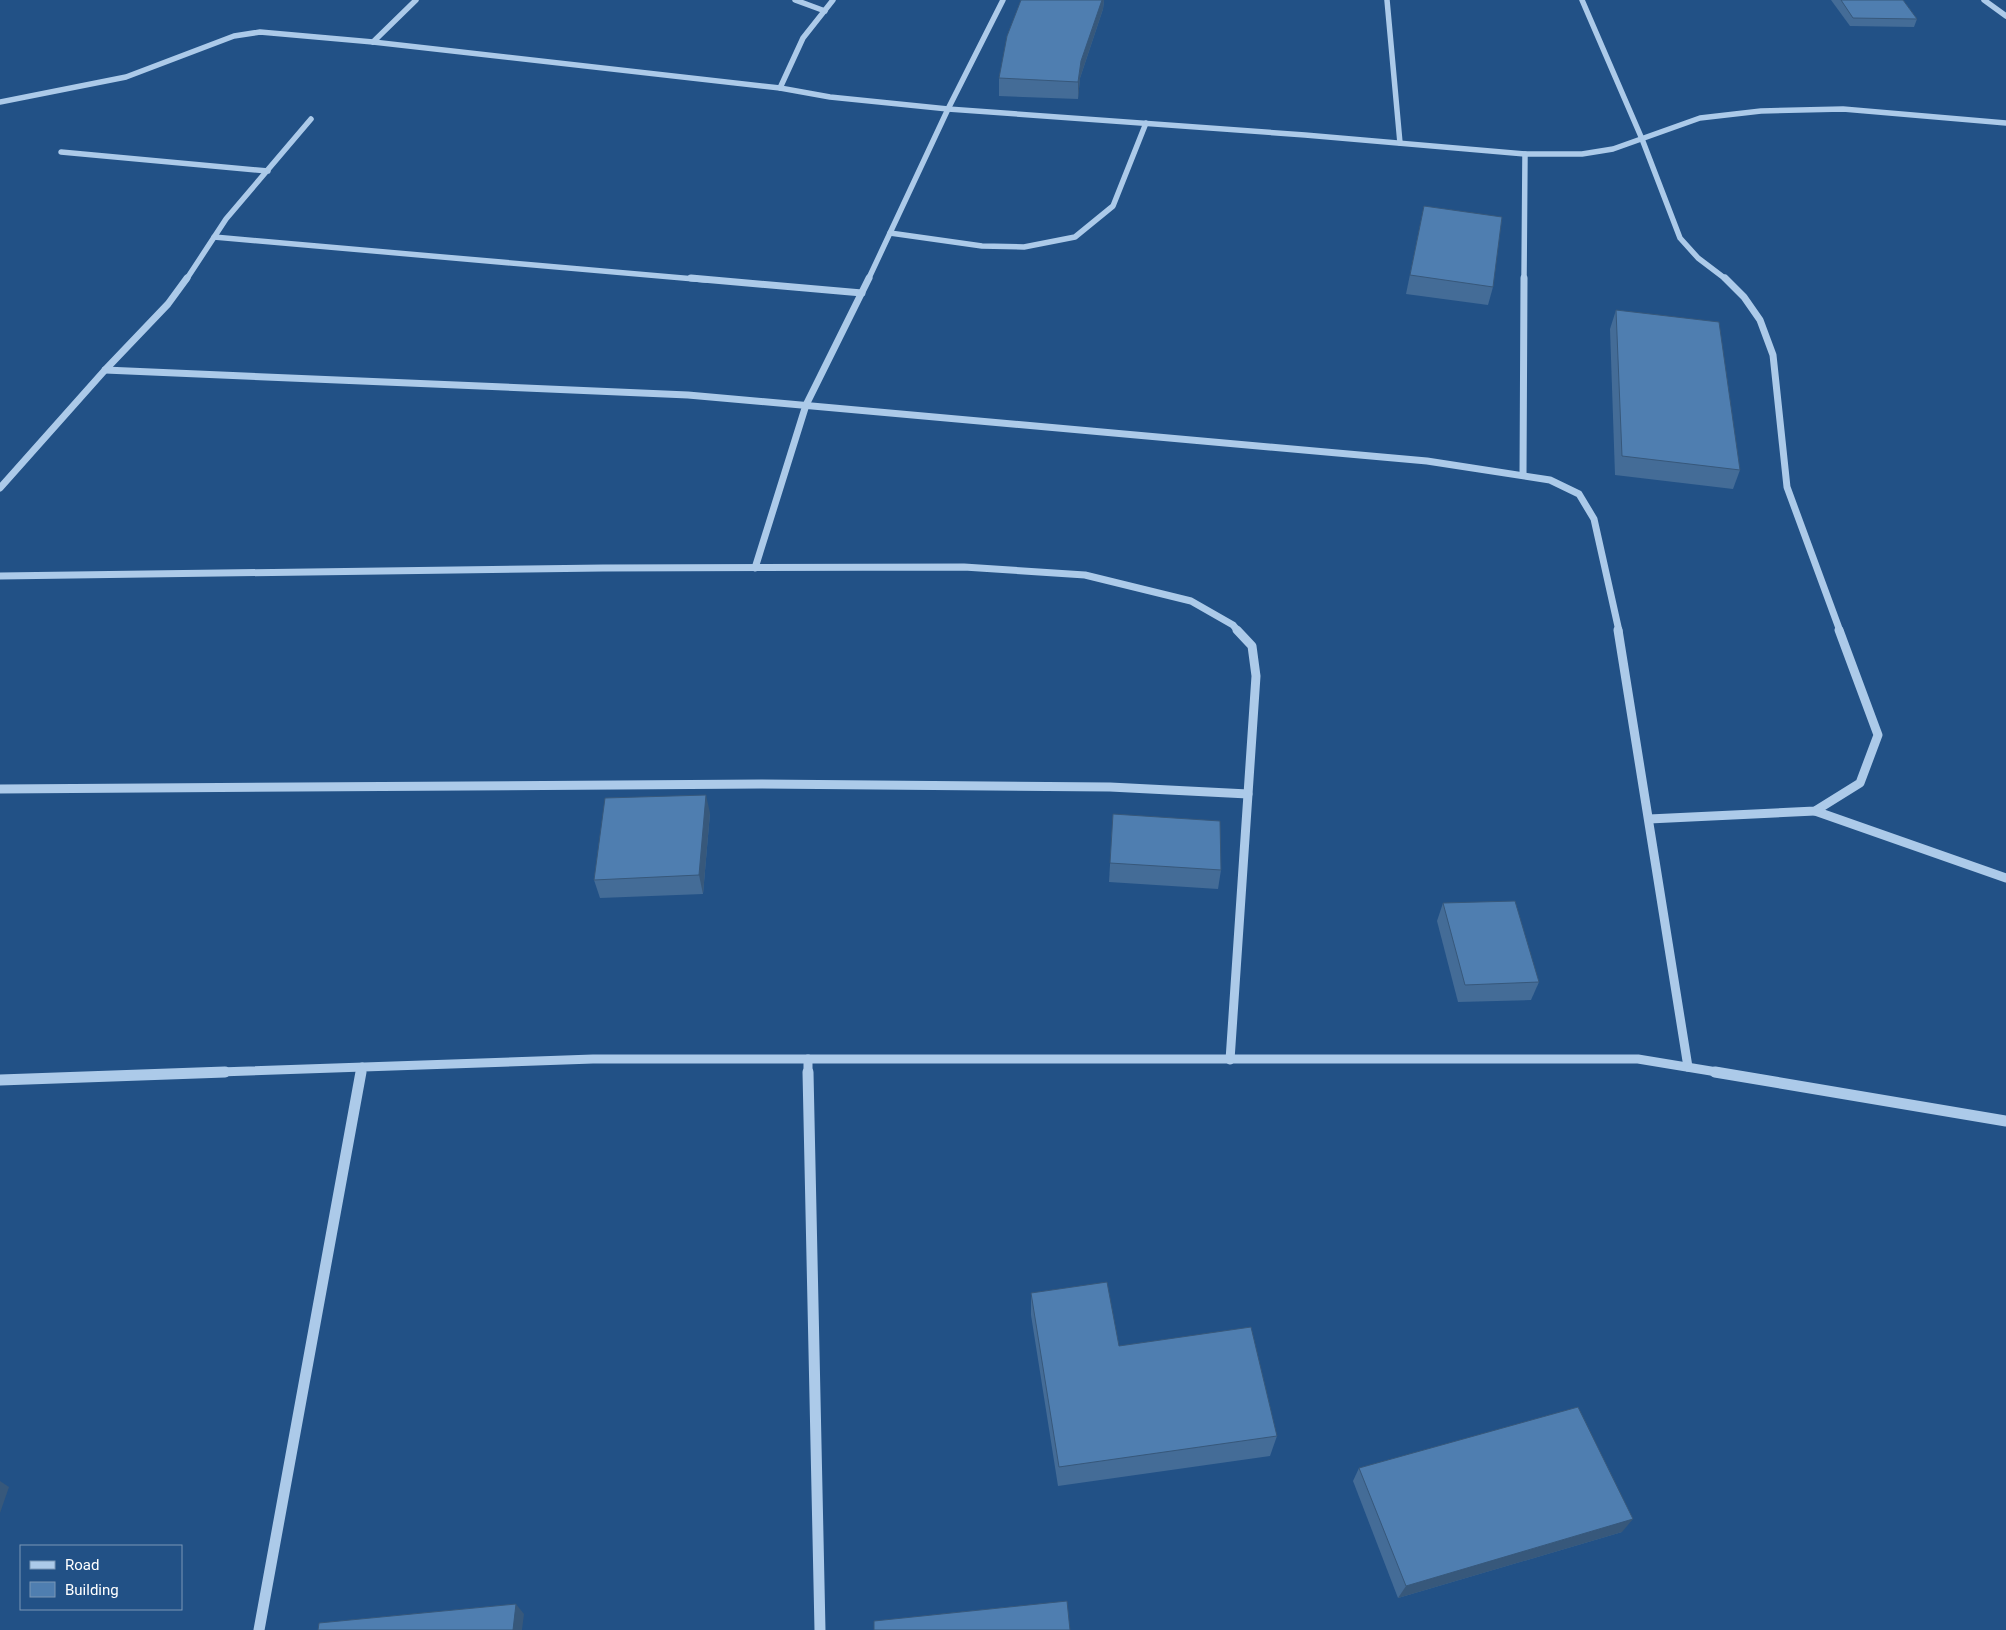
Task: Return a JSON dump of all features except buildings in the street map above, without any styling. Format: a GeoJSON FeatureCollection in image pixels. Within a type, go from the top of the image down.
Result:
{"type":"FeatureCollection","features":[{"type":"Feature","properties":{"kind":"street"},"geometry":{"type":"LineString","coordinates":[[373,42],[416,0]]}},
{"type":"Feature","properties":{"kind":"street"},"geometry":{"type":"LineString","coordinates":[[795,0],[825,10]]}},
{"type":"Feature","properties":{"kind":"street"},"geometry":{"type":"LineString","coordinates":[[780,88],[803,38],[832,0]]}},
{"type":"Feature","properties":{"kind":"street"},"geometry":{"type":"LineString","coordinates":[[755,568],[806,405],[862,293],[948,108],[1004,0]]}},
{"type":"Feature","properties":{"kind":"street"},"geometry":{"type":"LineString","coordinates":[[1387,0],[1400,143]]}},
{"type":"Feature","properties":{"kind":"street"},"geometry":{"type":"LineString","coordinates":[[1582,0],[1642,139],[1680,238],[1698,258],[1730,282],[1744,297],[1760,320],[1773,355],[1787,487],[1878,735],[1860,783],[1815,811]]}},
{"type":"Feature","properties":{"kind":"street"},"geometry":{"type":"LineString","coordinates":[[1984,0],[2006,16]]}},
{"type":"Feature","properties":{"kind":"street"},"geometry":{"type":"LineString","coordinates":[[0,102],[126,77],[234,36],[260,32],[373,42],[780,88],[830,97],[1525,154],[1582,154],[1613,149],[1700,118],[1761,111],[1843,108],[2006,123]]}},
{"type":"Feature","properties":{"kind":"street"},"geometry":{"type":"LineString","coordinates":[[0,488],[105,370],[168,304],[226,219],[311,119]]}},
{"type":"Feature","properties":{"kind":"street"},"geometry":{"type":"LineString","coordinates":[[890,233],[982,246],[1024,247],[1075,237],[1113,206],[1146,123]]}},
{"type":"Feature","properties":{"kind":"street"},"geometry":{"type":"LineString","coordinates":[[61,152],[268,171]]}},
{"type":"Feature","properties":{"kind":"street"},"geometry":{"type":"LineString","coordinates":[[1523,475],[1525,154]]}},
{"type":"Feature","properties":{"kind":"street"},"geometry":{"type":"LineString","coordinates":[[214,238],[862,293]]}},
{"type":"Feature","properties":{"kind":"street"},"geometry":{"type":"LineString","coordinates":[[105,370],[688,395],[1428,461],[1550,480],[1579,494],[1594,519],[1618,627],[1688,1067]]}},
{"type":"Feature","properties":{"kind":"street"},"geometry":{"type":"LineString","coordinates":[[0,576],[603,568],[964,567],[1084,575],[1191,601],[1233,625],[1252,646],[1256,676],[1230,1060]]}},
{"type":"Feature","properties":{"kind":"street"},"geometry":{"type":"LineString","coordinates":[[0,788],[772,784],[1110,787],[1248,794]]}},
{"type":"Feature","properties":{"kind":"street"},"geometry":{"type":"LineString","coordinates":[[1649,819],[1815,811],[2006,878]]}},
{"type":"Feature","properties":{"kind":"street"},"geometry":{"type":"LineString","coordinates":[[0,1080],[593,1059],[1638,1059],[2006,1121]]}},
{"type":"Feature","properties":{"kind":"street"},"geometry":{"type":"LineString","coordinates":[[808,1059],[820,1630]]}},
{"type":"Feature","properties":{"kind":"street"},"geometry":{"type":"LineString","coordinates":[[259,1630],[362,1067]]}}]}
